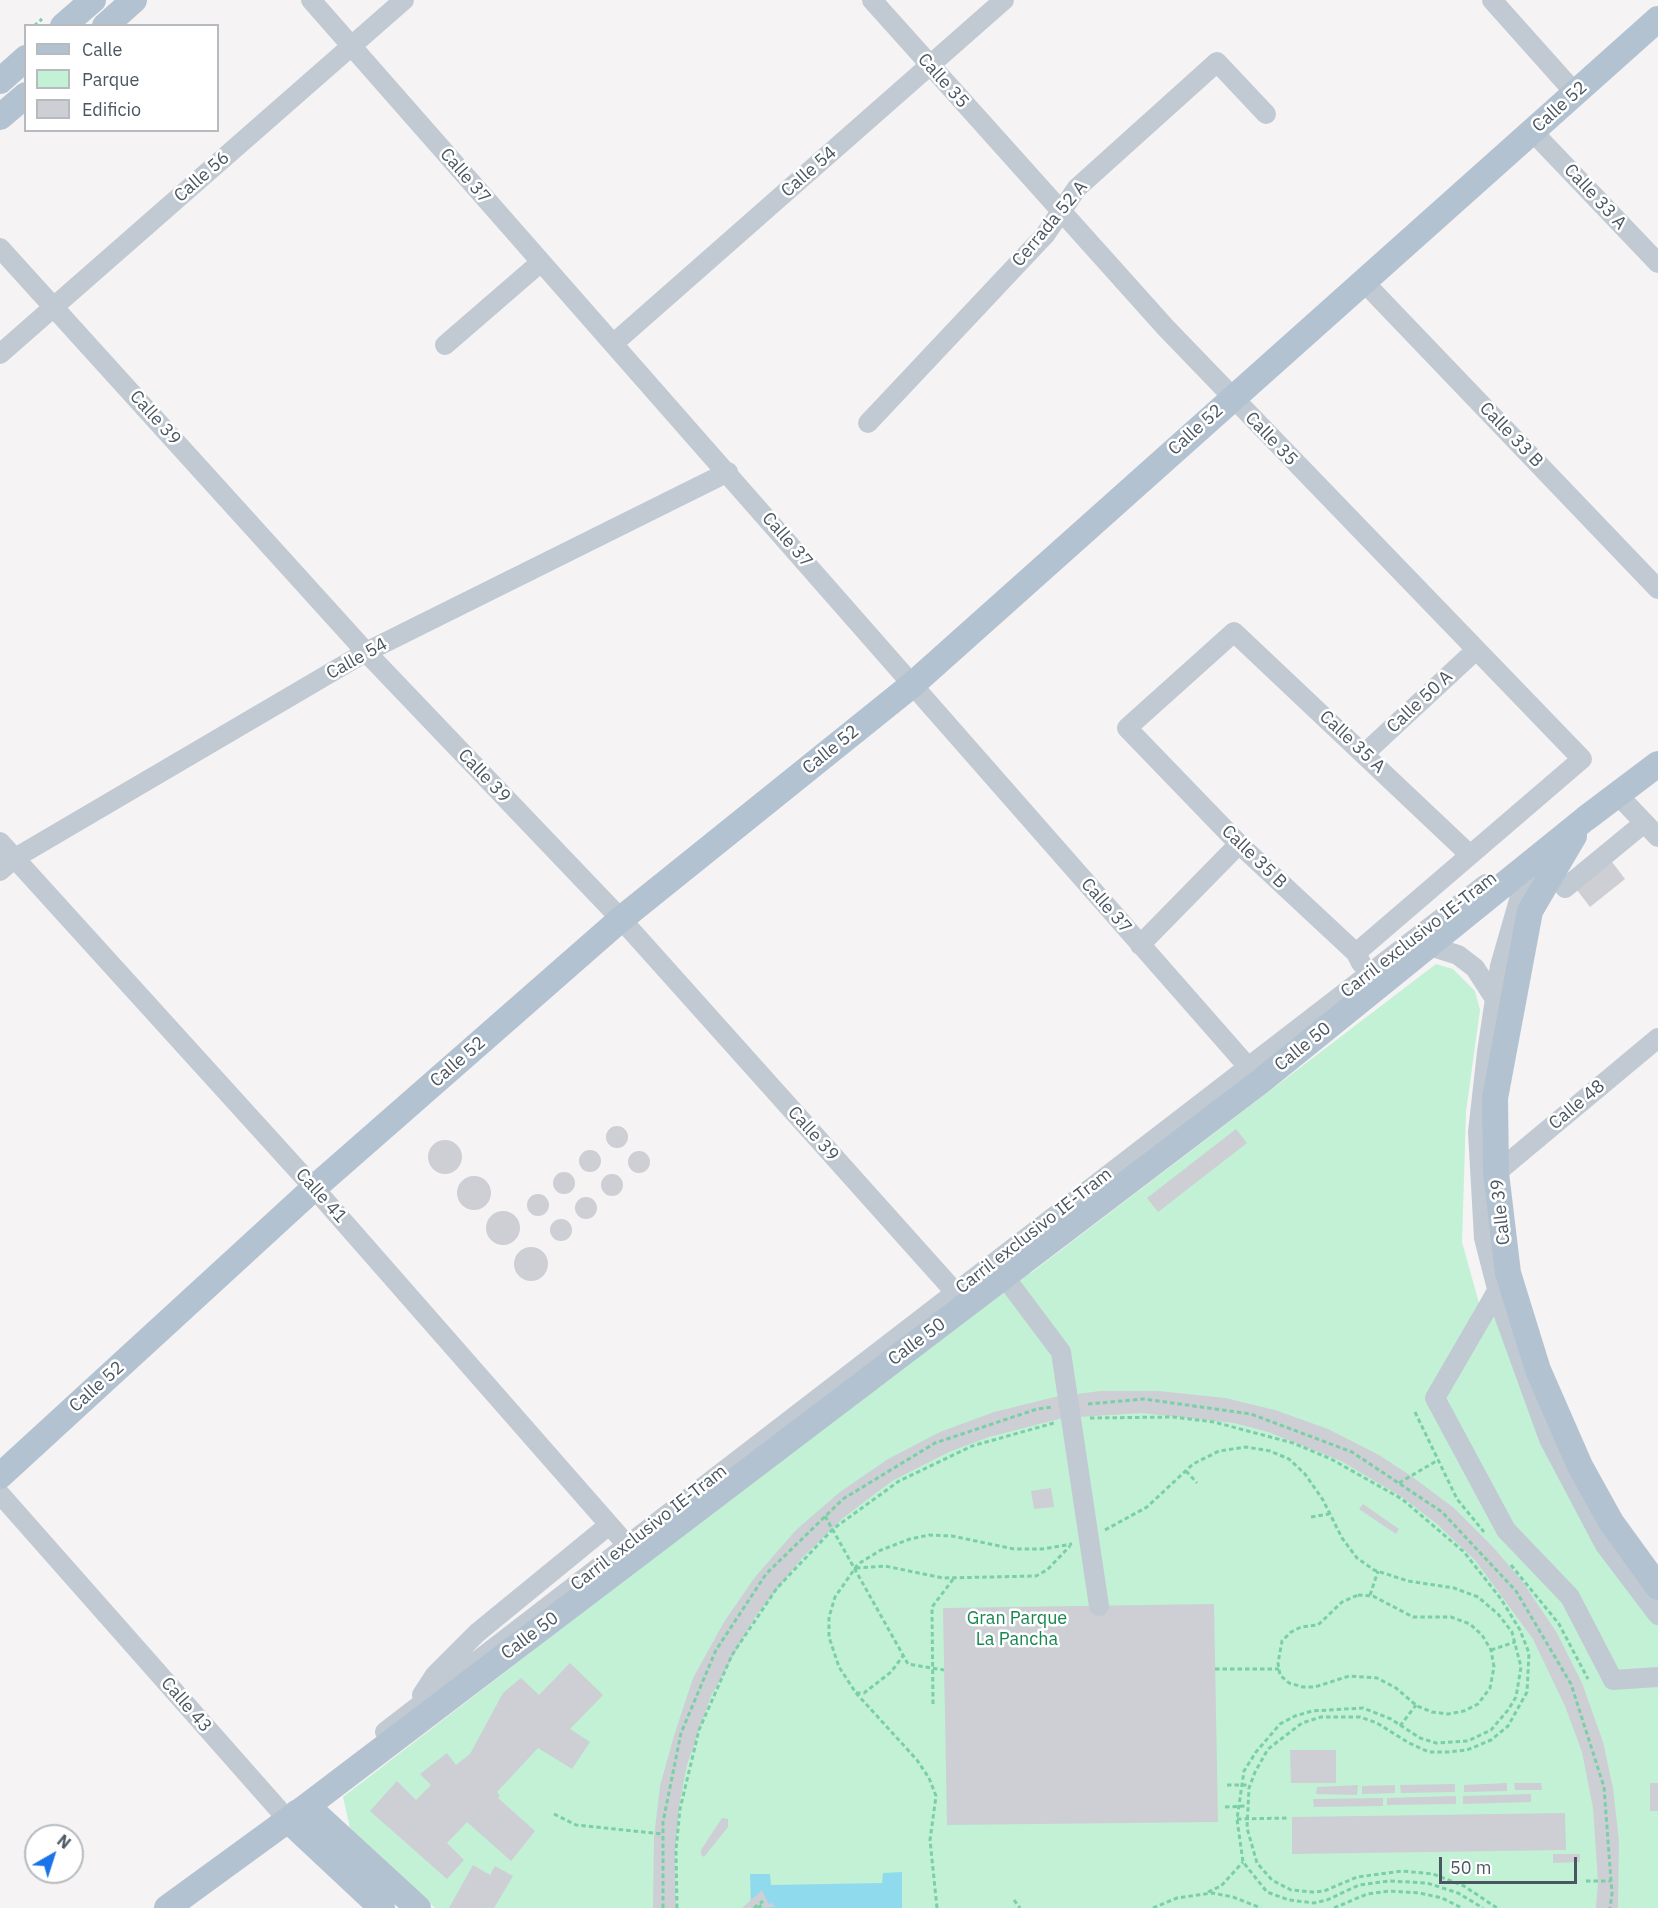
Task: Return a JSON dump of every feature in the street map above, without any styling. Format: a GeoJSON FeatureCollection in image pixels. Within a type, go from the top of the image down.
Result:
{"type":"FeatureCollection","features":[{"type":"Feature","properties":{"kind":"main road"},"geometry":{"type":"LineString","coordinates":[[65,24],[93,0]]}},
{"type":"Feature","properties":{"kind":"main road"},"geometry":{"type":"LineString","coordinates":[[107,24],[134,0]]}},
{"type":"Feature","properties":{"kind":"main road","name":"Calle 52"},"geometry":{"type":"LineString","coordinates":[[0,1476],[314,1188],[621,919],[912,685],[1658,19]]}},
{"type":"Feature","properties":{"kind":"main road"},"geometry":{"type":"LineString","coordinates":[[0,81],[24,60]]}},
{"type":"Feature","properties":{"kind":"main road"},"geometry":{"type":"LineString","coordinates":[[0,117],[24,96]]}},
{"type":"Feature","properties":{"kind":"main road","name":"Calle 50"},"geometry":{"type":"LineString","coordinates":[[167,1908],[298,1813],[631,1550],[961,1298],[1004,1276],[1254,1074],[1532,855],[1585,819],[1658,764]]}},
{"type":"Feature","properties":{"kind":"main road","name":"Calle 39"},"geometry":{"type":"LineString","coordinates":[[1585,819],[1530,911],[1495,1098],[1496,1173],[1502,1282],[1580,1466],[1611,1522],[1656,1579]]}},
{"type":"Feature","properties":{"kind":"main road","name":"Calle 43"},"geometry":{"type":"LineString","coordinates":[[298,1813],[374,1903]]}},
{"type":"Feature","properties":{"kind":"main road","name":"Calle 43"},"geometry":{"type":"LineString","coordinates":[[298,1813],[418,1908]]}},
{"type":"Feature","properties":{"kind":"street","name":"Calle 37"},"geometry":{"type":"LineString","coordinates":[[311,0],[728,472],[1254,1074]]}},
{"type":"Feature","properties":{"kind":"street","name":"Calle 56"},"geometry":{"type":"LineString","coordinates":[[0,354],[404,0]]}},
{"type":"Feature","properties":{"kind":"street","name":"Calle 35"},"geometry":{"type":"LineString","coordinates":[[872,0],[1060,212],[1232,398],[1582,759],[1469,854]]}},
{"type":"Feature","properties":{"kind":"street","name":"Calle 54"},"geometry":{"type":"LineString","coordinates":[[613,344],[1004,0]]}},
{"type":"Feature","properties":{"kind":"street"},"geometry":{"type":"LineString","coordinates":[[1492,0],[1575,93]]}},
{"type":"Feature","properties":{"kind":"street","name":"Cerrada 52 A"},"geometry":{"type":"LineString","coordinates":[[868,423],[1045,235],[1077,188],[1217,62],[1266,114]]}},
{"type":"Feature","properties":{"kind":"street","name":"Calle 33 A"},"geometry":{"type":"LineString","coordinates":[[1533,131],[1658,263]]}},
{"type":"Feature","properties":{"kind":"street","name":"Calle 39"},"geometry":{"type":"LineString","coordinates":[[0,248],[366,652],[621,919],[961,1298]]}},
{"type":"Feature","properties":{"kind":"street"},"geometry":{"type":"LineString","coordinates":[[445,345],[541,262]]}},
{"type":"Feature","properties":{"kind":"street","name":"Calle 33 B"},"geometry":{"type":"LineString","coordinates":[[1363,281],[1658,589]]}},
{"type":"Feature","properties":{"kind":"street","name":"Calle 54"},"geometry":{"type":"LineString","coordinates":[[0,872],[15,858],[366,652],[728,472]]}},
{"type":"Feature","properties":{"kind":"street","name":"Calle 35 A"},"geometry":{"type":"LineString","coordinates":[[1127,728],[1234,632],[1469,854]]}},
{"type":"Feature","properties":{"kind":"street","name":"Calle 50 A"},"geometry":{"type":"LineString","coordinates":[[1364,754],[1476,650]]}},
{"type":"Feature","properties":{"kind":"street","name":"Calle 35 B"},"geometry":{"type":"LineString","coordinates":[[1127,728],[1239,844],[1356,953],[1370,983]]}},
{"type":"Feature","properties":{"kind":"street"},"geometry":{"type":"LineString","coordinates":[[1658,751],[1532,855],[1500,966],[1478,1132],[1484,1238],[1502,1282],[1549,1439],[1605,1545],[1658,1615]]}},
{"type":"Feature","properties":{"kind":"street"},"geometry":{"type":"LineString","coordinates":[[1617,794],[1658,837]]}},
{"type":"Feature","properties":{"kind":"street"},"geometry":{"type":"LineString","coordinates":[[1564,888],[1644,823]]}},
{"type":"Feature","properties":{"kind":"street","name":"Calle 41"},"geometry":{"type":"LineString","coordinates":[[0,842],[314,1188],[631,1550]]}},
{"type":"Feature","properties":{"kind":"street"},"geometry":{"type":"LineString","coordinates":[[1140,945],[1239,844]]}},
{"type":"Feature","properties":{"kind":"street"},"geometry":{"type":"LineString","coordinates":[[1356,953],[1469,854]]}},
{"type":"Feature","properties":{"kind":"street"},"geometry":{"type":"LineString","coordinates":[[1420,943],[1458,955],[1475,968],[1495,999]]}},
{"type":"Feature","properties":{"kind":"street","name":"Calle 48"},"geometry":{"type":"LineString","coordinates":[[1496,1173],[1658,1038]]}},
{"type":"Feature","properties":{"kind":"street","name":"Carril exclusivo IE-Tram"},"geometry":{"type":"LineString","coordinates":[[961,1298],[1254,1074]]}},
{"type":"Feature","properties":{"kind":"street"},"geometry":{"type":"LineString","coordinates":[[1004,1276],[1061,1352],[1070,1413],[1080,1541],[1099,1606]]}},
{"type":"Feature","properties":{"kind":"street"},"geometry":{"type":"LineString","coordinates":[[1502,1282],[1435,1398],[1506,1530],[1570,1597],[1613,1680],[1658,1677]]}},
{"type":"Feature","properties":{"kind":"street","name":"Calle 43"},"geometry":{"type":"LineString","coordinates":[[0,1494],[298,1813]]}},
{"type":"Feature","properties":{"kind":"street"},"geometry":{"type":"LineString","coordinates":[[298,1813],[301,1802],[410,1712],[435,1675],[462,1646],[609,1526]]}},
{"type":"Feature","properties":{"kind":"street","name":"Carril exclusivo IE-Tram"},"geometry":{"type":"LineString","coordinates":[[410,1712],[631,1550]]}},
{"type":"Feature","properties":{"kind":"path"},"geometry":{"type":"LineString","coordinates":[[677,1908],[676,1850],[680,1809],[696,1740],[714,1692],[732,1655],[765,1604],[804,1557],[833,1529],[899,1481],[935,1462],[1070,1413],[1144,1399],[1251,1414],[1352,1452],[1442,1512],[1516,1591],[1571,1684],[1604,1787],[1611,1881],[1610,1908]]}},
{"type":"Feature","properties":{"kind":"path"},"geometry":{"type":"LineString","coordinates":[[663,1908],[663,1834],[681,1733],[716,1650],[766,1574],[843,1499],[935,1443],[1037,1409],[1214,1422],[1283,1440],[1331,1459],[1393,1494],[1434,1524],[1464,1552],[1485,1576],[1520,1630],[1529,1653],[1527,1692],[1508,1726],[1491,1740],[1467,1750],[1429,1752],[1409,1743],[1377,1723],[1360,1717],[1321,1718],[1302,1723],[1268,1749],[1250,1785],[1246,1819],[1251,1849],[1257,1863],[1281,1886],[1313,1892],[1324,1891],[1357,1877],[1402,1871],[1433,1874],[1464,1886],[1497,1908]]}},
{"type":"Feature","properties":{"kind":"path"},"geometry":{"type":"LineString","coordinates":[[855,1568],[885,1566],[943,1578],[1036,1576],[1047,1570],[1080,1541],[1147,1507],[1193,1464],[1219,1451],[1246,1447],[1270,1451],[1289,1459],[1305,1474],[1342,1538],[1357,1558],[1378,1571],[1408,1581],[1454,1588],[1478,1597],[1498,1614],[1512,1632],[1521,1668],[1519,1684],[1509,1710],[1491,1730],[1468,1741],[1436,1743],[1420,1738],[1391,1719],[1363,1708],[1312,1710],[1280,1724],[1256,1752],[1244,1771],[1236,1819],[1243,1862],[1267,1892],[1289,1900],[1320,1902],[1359,1885],[1389,1881],[1427,1882],[1458,1893],[1483,1908]]}},
{"type":"Feature","properties":{"kind":"path"},"geometry":{"type":"LineString","coordinates":[[1399,1483],[1438,1460]]}},
{"type":"Feature","properties":{"kind":"path"},"geometry":{"type":"LineString","coordinates":[[1186,1471],[1197,1483]]}},
{"type":"Feature","properties":{"kind":"path"},"geometry":{"type":"LineString","coordinates":[[1311,1516],[1329,1514]]}},
{"type":"Feature","properties":{"kind":"path"},"geometry":{"type":"LineString","coordinates":[[825,1516],[908,1664],[944,1670]]}},
{"type":"Feature","properties":{"kind":"path"},"geometry":{"type":"LineString","coordinates":[[937,1908],[930,1840],[936,1796],[929,1778],[917,1760],[856,1693],[839,1667],[829,1637],[829,1617],[836,1597],[855,1568],[881,1550],[928,1535],[952,1536],[1014,1549],[1080,1541]]}},
{"type":"Feature","properties":{"kind":"path"},"geometry":{"type":"LineString","coordinates":[[1370,1596],[1378,1571]]}},
{"type":"Feature","properties":{"kind":"path"},"geometry":{"type":"LineString","coordinates":[[933,1704],[932,1607],[954,1578]]}},
{"type":"Feature","properties":{"kind":"path"},"geometry":{"type":"LineString","coordinates":[[1370,1596],[1413,1617],[1451,1617],[1470,1623],[1482,1635],[1491,1650],[1494,1668],[1490,1688],[1478,1704],[1464,1711],[1448,1714],[1432,1712],[1416,1705],[1396,1688],[1377,1678],[1349,1676],[1315,1687],[1303,1687],[1289,1683],[1280,1675],[1278,1651],[1282,1641],[1291,1632],[1318,1625],[1350,1597],[1370,1596]]}},
{"type":"Feature","properties":{"kind":"path"},"geometry":{"type":"LineString","coordinates":[[1491,1650],[1515,1642]]}},
{"type":"Feature","properties":{"kind":"path"},"geometry":{"type":"LineString","coordinates":[[856,1693],[864,1693],[891,1672],[903,1656]]}},
{"type":"Feature","properties":{"kind":"path"},"geometry":{"type":"LineString","coordinates":[[1215,1669],[1279,1669]]}},
{"type":"Feature","properties":{"kind":"path"},"geometry":{"type":"LineString","coordinates":[[1400,1726],[1416,1705]]}},
{"type":"Feature","properties":{"kind":"path"},"geometry":{"type":"LineString","coordinates":[[1227,1785],[1250,1785]]}},
{"type":"Feature","properties":{"kind":"path"},"geometry":{"type":"LineString","coordinates":[[1225,1807],[1247,1806]]}},
{"type":"Feature","properties":{"kind":"path"},"geometry":{"type":"LineString","coordinates":[[555,1814],[576,1825],[663,1834]]}},
{"type":"Feature","properties":{"kind":"path"},"geometry":{"type":"LineString","coordinates":[[1236,1819],[1289,1818]]}},
{"type":"Feature","properties":{"kind":"path"},"geometry":{"type":"LineString","coordinates":[[1153,1908],[1177,1898],[1205,1893],[1221,1886],[1243,1862]]}},
{"type":"Feature","properties":{"kind":"path"},"geometry":{"type":"LineString","coordinates":[[1586,1881],[1611,1881]]}},
{"type":"Feature","properties":{"kind":"path"},"geometry":{"type":"LineString","coordinates":[[1334,1908],[1367,1894],[1389,1891],[1420,1893],[1462,1908]]}},
{"type":"Feature","properties":{"kind":"path"},"geometry":{"type":"LineString","coordinates":[[1205,1893],[1233,1897],[1261,1908]]}},
{"type":"Feature","properties":{"kind":"path"},"geometry":{"type":"LineString","coordinates":[[1014,1900],[1020,1908]]}},
{"type":"Feature","properties":{"kind":"path"},"geometry":{"type":"LineString","coordinates":[[756,1908],[764,1902]]}},
{"type":"Feature","properties":{"kind":"green space","name":"Gran Parque La Pancha"},"geometry":{"type":"Polygon","coordinates":[[[1436,964],[1453,969],[1475,991],[1480,1010],[1466,1112],[1462,1242],[1479,1303],[1498,1266],[1658,1603],[1658,1908],[435,1908],[350,1828],[343,1797],[1028,1269],[1031,1273],[1436,964]]]}},
{"type":"Feature","properties":{"kind":"water"},"geometry":{"type":"Polygon","coordinates":[[[902,1872],[902,1908],[751,1908],[750,1874],[770,1874],[771,1885],[882,1883],[883,1873],[902,1872]]]}},
{"type":"Feature","properties":{"kind":"building"},"geometry":{"type":"Polygon","coordinates":[[[1609,858],[1625,879],[1590,907],[1574,886],[1609,858]]]}},
{"type":"Feature","properties":{"kind":"building"},"geometry":{"type":"Polygon","coordinates":[[[617,1126],[625,1129],[628,1137],[625,1145],[617,1148],[609,1145],[606,1137],[609,1129],[617,1126]]]}},
{"type":"Feature","properties":{"kind":"building"},"geometry":{"type":"Polygon","coordinates":[[[1236,1129],[1247,1143],[1158,1212],[1147,1198],[1236,1129]]]}},
{"type":"Feature","properties":{"kind":"building"},"geometry":{"type":"Polygon","coordinates":[[[445,1140],[457,1145],[462,1157],[457,1169],[445,1174],[433,1169],[428,1157],[433,1145],[445,1140]]]}},
{"type":"Feature","properties":{"kind":"building"},"geometry":{"type":"Polygon","coordinates":[[[590,1150],[598,1153],[601,1161],[598,1169],[590,1172],[582,1169],[579,1161],[582,1153],[590,1150]]]}},
{"type":"Feature","properties":{"kind":"building"},"geometry":{"type":"Polygon","coordinates":[[[639,1151],[647,1154],[650,1162],[647,1170],[639,1173],[631,1170],[628,1162],[631,1154],[639,1151]]]}},
{"type":"Feature","properties":{"kind":"building"},"geometry":{"type":"Polygon","coordinates":[[[564,1172],[572,1175],[575,1183],[572,1191],[564,1194],[556,1191],[553,1183],[556,1175],[564,1172]]]}},
{"type":"Feature","properties":{"kind":"building"},"geometry":{"type":"Polygon","coordinates":[[[612,1174],[620,1177],[623,1185],[620,1193],[612,1196],[604,1193],[601,1185],[604,1177],[612,1174]]]}},
{"type":"Feature","properties":{"kind":"building"},"geometry":{"type":"Polygon","coordinates":[[[474,1176],[486,1181],[491,1193],[486,1205],[474,1210],[462,1205],[457,1193],[462,1181],[474,1176]]]}},
{"type":"Feature","properties":{"kind":"building"},"geometry":{"type":"Polygon","coordinates":[[[538,1194],[546,1197],[549,1205],[546,1213],[538,1216],[530,1213],[527,1205],[530,1197],[538,1194]]]}},
{"type":"Feature","properties":{"kind":"building"},"geometry":{"type":"Polygon","coordinates":[[[586,1197],[594,1200],[597,1208],[594,1216],[586,1219],[578,1216],[575,1208],[578,1200],[586,1197]]]}},
{"type":"Feature","properties":{"kind":"building"},"geometry":{"type":"Polygon","coordinates":[[[503,1211],[515,1216],[520,1228],[515,1240],[503,1245],[491,1240],[486,1228],[491,1216],[503,1211]]]}},
{"type":"Feature","properties":{"kind":"building"},"geometry":{"type":"Polygon","coordinates":[[[561,1219],[569,1222],[572,1230],[569,1238],[561,1241],[553,1238],[550,1230],[553,1222],[561,1219]]]}},
{"type":"Feature","properties":{"kind":"building"},"geometry":{"type":"Polygon","coordinates":[[[531,1247],[543,1252],[548,1264],[543,1276],[531,1281],[519,1276],[514,1264],[519,1252],[531,1247]]]}},
{"type":"Feature","properties":{"kind":"building"},"geometry":{"type":"Polygon","coordinates":[[[1100,1391],[1159,1391],[1225,1398],[1275,1410],[1328,1429],[1379,1455],[1454,1508],[1493,1547],[1522,1581],[1557,1633],[1582,1683],[1603,1742],[1613,1788],[1619,1841],[1618,1908],[1596,1908],[1598,1882],[1593,1808],[1582,1752],[1565,1706],[1533,1639],[1475,1560],[1437,1524],[1402,1497],[1341,1461],[1268,1432],[1234,1423],[1142,1413],[1063,1418],[989,1437],[949,1452],[892,1481],[843,1518],[802,1558],[755,1617],[711,1696],[687,1765],[680,1801],[675,1854],[676,1908],[653,1908],[654,1837],[660,1786],[673,1739],[693,1678],[724,1622],[755,1577],[796,1530],[840,1492],[888,1459],[940,1432],[994,1412],[1055,1397],[1100,1391]]]}},
{"type":"Feature","properties":{"kind":"building"},"geometry":{"type":"Polygon","coordinates":[[[1051,1488],[1054,1507],[1034,1509],[1031,1491],[1051,1488]]]}},
{"type":"Feature","properties":{"kind":"building"},"geometry":{"type":"Polygon","coordinates":[[[1363,1504],[1399,1529],[1396,1534],[1359,1509],[1363,1504]]]}},
{"type":"Feature","properties":{"kind":"building"},"geometry":{"type":"Polygon","coordinates":[[[1214,1604],[1218,1822],[947,1825],[943,1608],[1214,1604]]]}},
{"type":"Feature","properties":{"kind":"building"},"geometry":{"type":"Polygon","coordinates":[[[570,1663],[603,1695],[570,1729],[590,1742],[572,1769],[538,1748],[497,1792],[500,1796],[498,1798],[535,1831],[511,1861],[467,1822],[447,1843],[464,1860],[447,1879],[370,1811],[397,1781],[416,1800],[431,1785],[420,1774],[447,1753],[456,1765],[470,1754],[503,1693],[521,1678],[539,1695],[570,1663]]]}},
{"type":"Feature","properties":{"kind":"building"},"geometry":{"type":"Polygon","coordinates":[[[1290,1750],[1336,1750],[1336,1783],[1291,1783],[1290,1750]]]}},
{"type":"Feature","properties":{"kind":"building"},"geometry":{"type":"Polygon","coordinates":[[[1507,1783],[1507,1791],[1464,1792],[1464,1785],[1507,1783]]]}},
{"type":"Feature","properties":{"kind":"building"},"geometry":{"type":"Polygon","coordinates":[[[1514,1783],[1541,1783],[1542,1790],[1515,1790],[1514,1783]]]}},
{"type":"Feature","properties":{"kind":"building"},"geometry":{"type":"Polygon","coordinates":[[[1650,1783],[1658,1783],[1658,1811],[1650,1811],[1650,1783]]]}},
{"type":"Feature","properties":{"kind":"building"},"geometry":{"type":"Polygon","coordinates":[[[1455,1784],[1455,1792],[1401,1793],[1400,1785],[1455,1784]]]}},
{"type":"Feature","properties":{"kind":"building"},"geometry":{"type":"Polygon","coordinates":[[[1358,1785],[1357,1795],[1316,1794],[1317,1787],[1358,1785]]]}},
{"type":"Feature","properties":{"kind":"building"},"geometry":{"type":"Polygon","coordinates":[[[1395,1785],[1395,1793],[1362,1794],[1362,1786],[1395,1785]]]}},
{"type":"Feature","properties":{"kind":"building"},"geometry":{"type":"Polygon","coordinates":[[[1531,1794],[1531,1802],[1463,1804],[1463,1796],[1531,1794]]]}},
{"type":"Feature","properties":{"kind":"building"},"geometry":{"type":"Polygon","coordinates":[[[1456,1796],[1456,1804],[1387,1805],[1387,1798],[1456,1796]]]}},
{"type":"Feature","properties":{"kind":"building"},"geometry":{"type":"Polygon","coordinates":[[[1383,1798],[1383,1806],[1314,1807],[1313,1799],[1383,1798]]]}},
{"type":"Feature","properties":{"kind":"building"},"geometry":{"type":"Polygon","coordinates":[[[1565,1813],[1566,1850],[1292,1854],[1292,1817],[1565,1813]]]}},
{"type":"Feature","properties":{"kind":"building"},"geometry":{"type":"Polygon","coordinates":[[[722,1818],[728,1819],[728,1827],[704,1857],[701,1855],[701,1850],[722,1818]]]}},
{"type":"Feature","properties":{"kind":"building"},"geometry":{"type":"Polygon","coordinates":[[[1553,1854],[1580,1854],[1580,1862],[1553,1863],[1553,1854]]]}},
{"type":"Feature","properties":{"kind":"building"},"geometry":{"type":"Polygon","coordinates":[[[473,1865],[490,1875],[495,1866],[513,1876],[494,1908],[449,1908],[473,1865]]]}},
{"type":"Feature","properties":{"kind":"building"},"geometry":{"type":"Polygon","coordinates":[[[762,1890],[769,1905],[771,1902],[775,1907],[742,1908],[762,1890]]]}}]}
